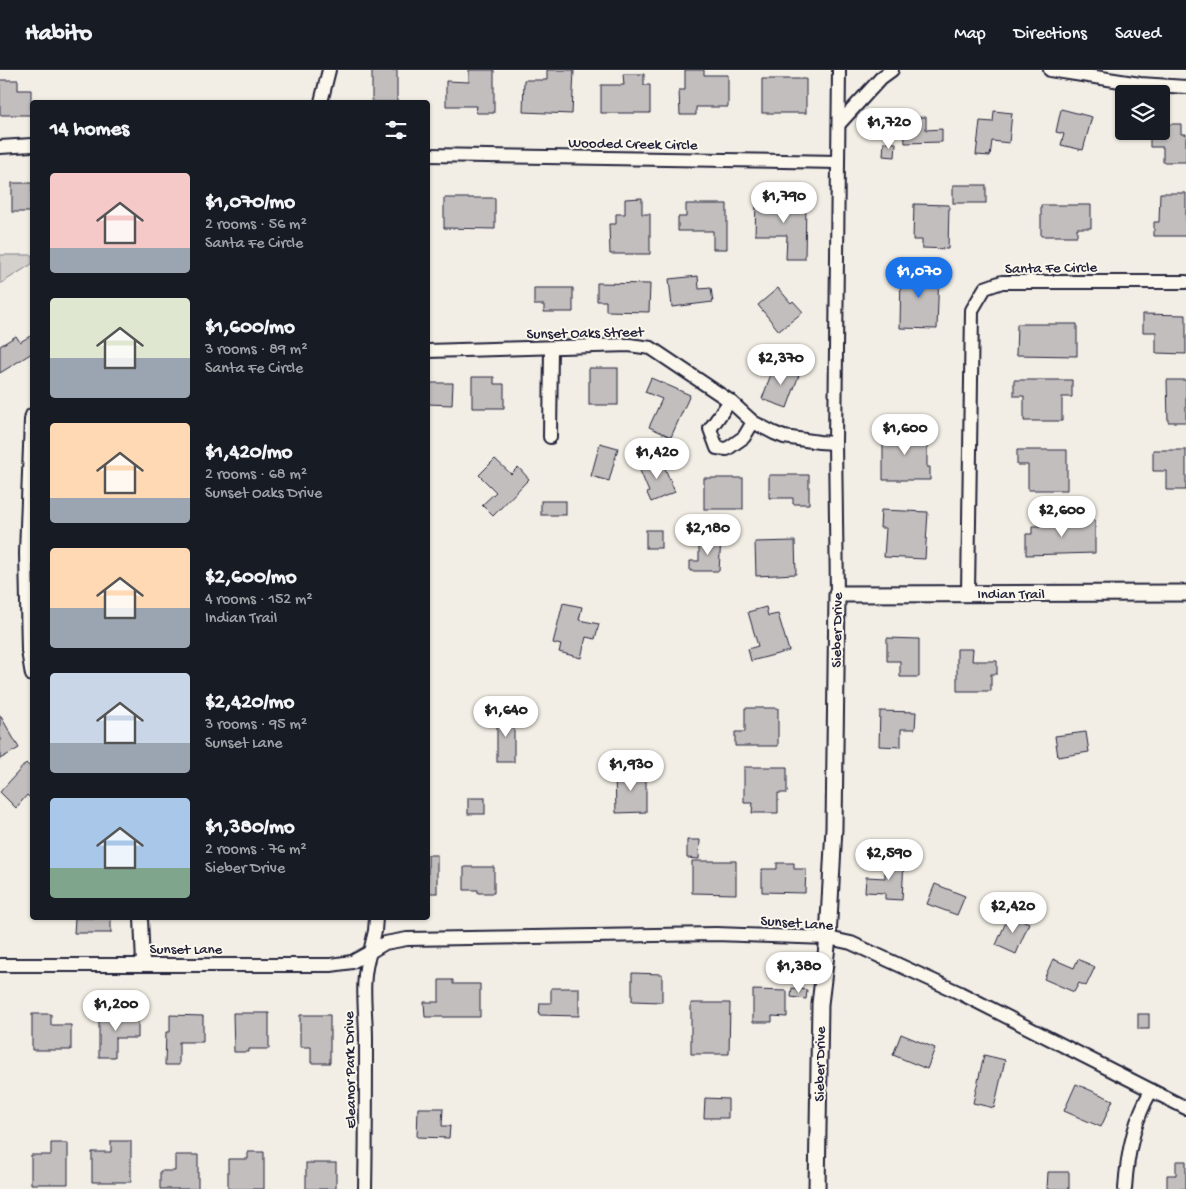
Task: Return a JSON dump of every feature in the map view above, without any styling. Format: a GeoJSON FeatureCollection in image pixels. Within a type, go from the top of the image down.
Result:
{"type":"FeatureCollection","features":[{"type":"Feature","properties":{"kind":"street"},"geometry":{"type":"LineString","coordinates":[[322,100],[329,70]]}},
{"type":"Feature","properties":{"kind":"street","name":"Sieber Drive"},"geometry":{"type":"LineString","coordinates":[[817,1189],[820,1004],[828,938],[834,798],[837,594],[836,442],[839,70]]}},
{"type":"Feature","properties":{"kind":"street"},"geometry":{"type":"LineString","coordinates":[[839,124],[881,78],[892,70]]}},
{"type":"Feature","properties":{"kind":"street"},"geometry":{"type":"LineString","coordinates":[[1050,70],[1140,84],[1186,86]]}},
{"type":"Feature","properties":{"kind":"street"},"geometry":{"type":"LineString","coordinates":[[0,147],[30,145]]}},
{"type":"Feature","properties":{"kind":"street","name":"Wooded Creek Circle"},"geometry":{"type":"LineString","coordinates":[[430,155],[838,162]]}},
{"type":"Feature","properties":{"kind":"street","name":"Santa Fe Circle"},"geometry":{"type":"LineString","coordinates":[[968,593],[972,310],[985,288],[1002,282],[1186,282]]}},
{"type":"Feature","properties":{"kind":"street","name":"Sunset Oaks Street"},"geometry":{"type":"LineString","coordinates":[[430,351],[629,345],[651,348],[730,401],[753,422],[784,437],[819,442],[836,442]]}},
{"type":"Feature","properties":{"kind":"street"},"geometry":{"type":"LineString","coordinates":[[550,437],[551,348]]}},
{"type":"Feature","properties":{"kind":"street"},"geometry":{"type":"LineString","coordinates":[[730,401],[710,428],[717,448],[727,449],[744,437],[753,422]]}},
{"type":"Feature","properties":{"kind":"street"},"geometry":{"type":"LineString","coordinates":[[30,447],[26,553],[28,651],[30,663]]}},
{"type":"Feature","properties":{"kind":"street","name":"Indian Trail"},"geometry":{"type":"LineString","coordinates":[[837,594],[1186,593]]}},
{"type":"Feature","properties":{"kind":"street"},"geometry":{"type":"LineString","coordinates":[[141,920],[143,964]]}},
{"type":"Feature","properties":{"kind":"street"},"geometry":{"type":"LineString","coordinates":[[370,952],[376,920]]}},
{"type":"Feature","properties":{"kind":"street","name":"Sunset Lane"},"geometry":{"type":"LineString","coordinates":[[0,965],[331,965],[352,962],[385,943],[407,939],[716,934],[828,938],[851,943],[960,993],[1186,1108]]}},
{"type":"Feature","properties":{"kind":"street","name":"Eleanor Park Drive"},"geometry":{"type":"LineString","coordinates":[[365,1189],[366,1036],[363,984],[370,952]]}},
{"type":"Feature","properties":{"kind":"street"},"geometry":{"type":"LineString","coordinates":[[1125,1189],[1127,1164],[1132,1141],[1144,1104],[1151,1091]]}},
{"type":"Feature","properties":{"kind":"shaded area"},"geometry":{"type":"Polygon","coordinates":[[[0,255],[30,255],[30,265],[0,284],[0,255]]]}},
{"type":"Feature","properties":{"kind":"building"},"geometry":{"type":"Polygon","coordinates":[[[372,70],[397,70],[397,100],[372,100],[372,70]]]}},
{"type":"Feature","properties":{"kind":"building"},"geometry":{"type":"Polygon","coordinates":[[[469,70],[494,70],[494,113],[476,113],[477,106],[446,106],[446,81],[469,82],[469,70]]]}},
{"type":"Feature","properties":{"kind":"building"},"geometry":{"type":"Polygon","coordinates":[[[547,70],[574,70],[572,114],[523,112],[524,80],[547,80],[547,70]]]}},
{"type":"Feature","properties":{"kind":"building"},"geometry":{"type":"Polygon","coordinates":[[[685,70],[704,70],[704,75],[728,75],[728,107],[696,107],[696,115],[680,115],[679,90],[685,90],[685,70]]]}},
{"type":"Feature","properties":{"kind":"building"},"geometry":{"type":"Polygon","coordinates":[[[623,74],[644,74],[644,85],[650,85],[650,113],[601,113],[601,85],[624,85],[623,74]]]}},
{"type":"Feature","properties":{"kind":"building"},"geometry":{"type":"Polygon","coordinates":[[[762,79],[806,79],[806,113],[762,113],[762,79]]]}},
{"type":"Feature","properties":{"kind":"building"},"geometry":{"type":"Polygon","coordinates":[[[0,80],[18,80],[18,90],[31,90],[30,115],[0,115],[0,80]]]}},
{"type":"Feature","properties":{"kind":"building"},"geometry":{"type":"Polygon","coordinates":[[[1061,109],[1092,117],[1083,150],[1061,145],[1064,134],[1056,132],[1061,109]]]}},
{"type":"Feature","properties":{"kind":"building"},"geometry":{"type":"Polygon","coordinates":[[[994,111],[1012,113],[1009,143],[992,141],[990,156],[976,155],[980,121],[993,122],[994,111]]]}},
{"type":"Feature","properties":{"kind":"building"},"geometry":{"type":"Polygon","coordinates":[[[926,117],[926,130],[942,129],[942,142],[905,143],[904,118],[926,117]]]}},
{"type":"Feature","properties":{"kind":"building"},"geometry":{"type":"Polygon","coordinates":[[[1170,124],[1181,124],[1181,134],[1186,134],[1186,162],[1163,162],[1163,147],[1150,147],[1150,140],[1170,140],[1170,124]]]}},
{"type":"Feature","properties":{"kind":"building"},"geometry":{"type":"Polygon","coordinates":[[[884,142],[896,143],[895,157],[883,156],[884,142]]]}},
{"type":"Feature","properties":{"kind":"building"},"geometry":{"type":"Polygon","coordinates":[[[12,183],[30,183],[30,212],[12,212],[12,183]]]}},
{"type":"Feature","properties":{"kind":"building"},"geometry":{"type":"Polygon","coordinates":[[[953,185],[986,185],[986,203],[953,203],[953,185]]]}},
{"type":"Feature","properties":{"kind":"building"},"geometry":{"type":"Polygon","coordinates":[[[1160,193],[1186,193],[1186,236],[1154,236],[1154,222],[1159,222],[1160,193]]]}},
{"type":"Feature","properties":{"kind":"building"},"geometry":{"type":"Polygon","coordinates":[[[444,198],[495,198],[495,229],[444,228],[444,198]]]}},
{"type":"Feature","properties":{"kind":"building"},"geometry":{"type":"Polygon","coordinates":[[[642,198],[642,214],[650,214],[650,254],[610,254],[609,224],[616,224],[616,214],[625,214],[625,199],[642,198]]]}},
{"type":"Feature","properties":{"kind":"building"},"geometry":{"type":"Polygon","coordinates":[[[756,201],[806,202],[805,259],[786,259],[787,235],[755,235],[756,201]]]}},
{"type":"Feature","properties":{"kind":"building"},"geometry":{"type":"Polygon","coordinates":[[[686,204],[727,204],[727,249],[713,249],[713,231],[678,231],[678,217],[686,217],[686,204]]]}},
{"type":"Feature","properties":{"kind":"building"},"geometry":{"type":"Polygon","coordinates":[[[914,204],[949,205],[948,249],[922,248],[922,240],[913,240],[914,204]]]}},
{"type":"Feature","properties":{"kind":"building"},"geometry":{"type":"Polygon","coordinates":[[[1041,205],[1091,205],[1091,228],[1077,228],[1077,236],[1041,236],[1041,205]]]}},
{"type":"Feature","properties":{"kind":"building"},"geometry":{"type":"Polygon","coordinates":[[[901,270],[939,271],[937,329],[900,328],[901,270]]]}},
{"type":"Feature","properties":{"kind":"building"},"geometry":{"type":"Polygon","coordinates":[[[698,276],[699,289],[711,288],[713,302],[672,307],[669,279],[698,276]]]}},
{"type":"Feature","properties":{"kind":"building"},"geometry":{"type":"Polygon","coordinates":[[[597,283],[650,284],[649,312],[606,311],[606,301],[597,301],[597,283]]]}},
{"type":"Feature","properties":{"kind":"building"},"geometry":{"type":"Polygon","coordinates":[[[534,288],[573,288],[573,312],[544,312],[544,305],[534,305],[534,288]]]}},
{"type":"Feature","properties":{"kind":"building"},"geometry":{"type":"Polygon","coordinates":[[[778,288],[791,303],[793,301],[803,312],[779,331],[758,305],[778,288]]]}},
{"type":"Feature","properties":{"kind":"building"},"geometry":{"type":"Polygon","coordinates":[[[1143,314],[1186,315],[1186,354],[1156,353],[1156,332],[1143,332],[1143,314]]]}},
{"type":"Feature","properties":{"kind":"building"},"geometry":{"type":"Polygon","coordinates":[[[1017,324],[1077,324],[1077,356],[1016,355],[1017,324]]]}},
{"type":"Feature","properties":{"kind":"building"},"geometry":{"type":"Polygon","coordinates":[[[16,336],[20,342],[30,336],[30,354],[0,373],[0,346],[16,336]]]}},
{"type":"Feature","properties":{"kind":"building"},"geometry":{"type":"Polygon","coordinates":[[[775,363],[800,372],[787,408],[762,399],[775,363]]]}},
{"type":"Feature","properties":{"kind":"building"},"geometry":{"type":"Polygon","coordinates":[[[589,368],[618,368],[618,405],[589,405],[589,368]]]}},
{"type":"Feature","properties":{"kind":"building"},"geometry":{"type":"Polygon","coordinates":[[[472,377],[494,377],[494,384],[504,384],[504,408],[472,408],[472,377]]]}},
{"type":"Feature","properties":{"kind":"building"},"geometry":{"type":"Polygon","coordinates":[[[651,378],[690,395],[671,437],[649,427],[662,399],[645,392],[651,378]]]}},
{"type":"Feature","properties":{"kind":"building"},"geometry":{"type":"Polygon","coordinates":[[[1014,380],[1072,380],[1072,397],[1062,397],[1062,421],[1024,421],[1024,396],[1014,396],[1014,380]]]}},
{"type":"Feature","properties":{"kind":"building"},"geometry":{"type":"Polygon","coordinates":[[[1167,380],[1186,380],[1186,422],[1168,422],[1167,380]]]}},
{"type":"Feature","properties":{"kind":"building"},"geometry":{"type":"Polygon","coordinates":[[[430,383],[453,383],[452,405],[430,404],[430,383]]]}},
{"type":"Feature","properties":{"kind":"building"},"geometry":{"type":"Polygon","coordinates":[[[883,432],[927,432],[927,467],[930,467],[930,480],[883,480],[883,432]]]}},
{"type":"Feature","properties":{"kind":"building"},"geometry":{"type":"Polygon","coordinates":[[[600,443],[618,448],[609,481],[591,476],[600,443]]]}},
{"type":"Feature","properties":{"kind":"building"},"geometry":{"type":"Polygon","coordinates":[[[1017,450],[1067,450],[1067,490],[1028,490],[1028,465],[1017,465],[1017,450]]]}},
{"type":"Feature","properties":{"kind":"building"},"geometry":{"type":"Polygon","coordinates":[[[1153,450],[1186,450],[1186,490],[1166,490],[1166,471],[1153,471],[1153,450]]]}},
{"type":"Feature","properties":{"kind":"building"},"geometry":{"type":"Polygon","coordinates":[[[495,459],[511,474],[518,467],[529,479],[493,516],[482,505],[496,492],[479,475],[495,459]]]}},
{"type":"Feature","properties":{"kind":"building"},"geometry":{"type":"Polygon","coordinates":[[[661,459],[675,492],[651,502],[639,468],[661,459]]]}},
{"type":"Feature","properties":{"kind":"building"},"geometry":{"type":"Polygon","coordinates":[[[769,475],[809,475],[809,504],[793,504],[793,498],[769,498],[769,475]]]}},
{"type":"Feature","properties":{"kind":"building"},"geometry":{"type":"Polygon","coordinates":[[[704,478],[743,478],[743,509],[704,509],[704,478]]]}},
{"type":"Feature","properties":{"kind":"building"},"geometry":{"type":"Polygon","coordinates":[[[541,501],[566,501],[566,515],[541,515],[541,501]]]}},
{"type":"Feature","properties":{"kind":"building"},"geometry":{"type":"Polygon","coordinates":[[[881,510],[928,512],[925,559],[884,557],[886,528],[880,528],[881,510]]]}},
{"type":"Feature","properties":{"kind":"building"},"geometry":{"type":"Polygon","coordinates":[[[1050,520],[1095,520],[1095,553],[1026,555],[1026,534],[1032,534],[1032,526],[1050,526],[1050,520]]]}},
{"type":"Feature","properties":{"kind":"building"},"geometry":{"type":"Polygon","coordinates":[[[646,530],[661,530],[661,548],[646,548],[646,530]]]}},
{"type":"Feature","properties":{"kind":"building"},"geometry":{"type":"Polygon","coordinates":[[[699,538],[721,538],[719,571],[690,571],[690,561],[699,561],[699,538]]]}},
{"type":"Feature","properties":{"kind":"building"},"geometry":{"type":"Polygon","coordinates":[[[795,541],[796,574],[756,576],[755,542],[795,541]]]}},
{"type":"Feature","properties":{"kind":"building"},"geometry":{"type":"Polygon","coordinates":[[[563,603],[582,607],[579,620],[599,624],[595,639],[586,637],[581,658],[559,652],[561,645],[553,643],[563,603]]]}},
{"type":"Feature","properties":{"kind":"building"},"geometry":{"type":"Polygon","coordinates":[[[766,607],[768,616],[778,614],[789,651],[751,661],[748,649],[758,646],[748,612],[766,607]]]}},
{"type":"Feature","properties":{"kind":"building"},"geometry":{"type":"Polygon","coordinates":[[[887,638],[919,639],[919,677],[900,677],[900,661],[887,661],[887,638]]]}},
{"type":"Feature","properties":{"kind":"building"},"geometry":{"type":"Polygon","coordinates":[[[957,649],[973,649],[972,661],[997,661],[997,674],[991,674],[991,691],[957,691],[957,649]]]}},
{"type":"Feature","properties":{"kind":"building"},"geometry":{"type":"Polygon","coordinates":[[[745,708],[778,708],[778,746],[735,746],[735,732],[745,732],[745,708]]]}},
{"type":"Feature","properties":{"kind":"building"},"geometry":{"type":"Polygon","coordinates":[[[880,711],[916,712],[915,729],[901,729],[901,747],[879,746],[880,711]]]}},
{"type":"Feature","properties":{"kind":"building"},"geometry":{"type":"Polygon","coordinates":[[[0,715],[19,748],[0,759],[0,715]]]}},
{"type":"Feature","properties":{"kind":"building"},"geometry":{"type":"Polygon","coordinates":[[[497,715],[514,715],[514,762],[497,762],[497,715]]]}},
{"type":"Feature","properties":{"kind":"building"},"geometry":{"type":"Polygon","coordinates":[[[1086,732],[1089,752],[1058,757],[1055,736],[1086,732]]]}},
{"type":"Feature","properties":{"kind":"building"},"geometry":{"type":"Polygon","coordinates":[[[26,763],[30,767],[30,798],[27,795],[16,808],[0,792],[26,763]]]}},
{"type":"Feature","properties":{"kind":"building"},"geometry":{"type":"Polygon","coordinates":[[[744,767],[787,767],[787,793],[778,793],[778,813],[752,813],[753,803],[744,803],[744,767]]]}},
{"type":"Feature","properties":{"kind":"building"},"geometry":{"type":"Polygon","coordinates":[[[615,772],[646,772],[646,812],[616,813],[615,772]]]}},
{"type":"Feature","properties":{"kind":"building"},"geometry":{"type":"Polygon","coordinates":[[[468,798],[485,798],[485,814],[468,814],[468,798]]]}},
{"type":"Feature","properties":{"kind":"building"},"geometry":{"type":"Polygon","coordinates":[[[687,840],[700,840],[699,859],[687,858],[687,840]]]}},
{"type":"Feature","properties":{"kind":"building"},"geometry":{"type":"Polygon","coordinates":[[[430,855],[437,855],[437,893],[430,893],[430,855]]]}},
{"type":"Feature","properties":{"kind":"building"},"geometry":{"type":"Polygon","coordinates":[[[885,860],[904,860],[902,900],[885,899],[885,893],[865,892],[866,877],[885,878],[885,860]]]}},
{"type":"Feature","properties":{"kind":"building"},"geometry":{"type":"Polygon","coordinates":[[[692,861],[736,861],[736,894],[692,893],[692,861]]]}},
{"type":"Feature","properties":{"kind":"building"},"geometry":{"type":"Polygon","coordinates":[[[777,863],[794,863],[794,869],[806,869],[805,893],[762,892],[762,869],[777,869],[777,863]]]}},
{"type":"Feature","properties":{"kind":"building"},"geometry":{"type":"Polygon","coordinates":[[[464,867],[494,867],[494,893],[478,893],[478,890],[464,890],[464,867]]]}},
{"type":"Feature","properties":{"kind":"building"},"geometry":{"type":"Polygon","coordinates":[[[935,884],[965,896],[957,915],[927,904],[935,884]]]}},
{"type":"Feature","properties":{"kind":"building"},"geometry":{"type":"Polygon","coordinates":[[[1009,915],[1029,923],[1016,954],[996,945],[1009,915]]]}},
{"type":"Feature","properties":{"kind":"building"},"geometry":{"type":"Polygon","coordinates":[[[75,920],[111,920],[111,933],[74,933],[75,920]]]}},
{"type":"Feature","properties":{"kind":"building"},"geometry":{"type":"Polygon","coordinates":[[[1053,959],[1074,968],[1078,959],[1095,967],[1086,986],[1079,983],[1074,992],[1044,979],[1053,959]]]}},
{"type":"Feature","properties":{"kind":"building"},"geometry":{"type":"Polygon","coordinates":[[[632,973],[662,974],[662,1002],[632,1001],[632,973]]]}},
{"type":"Feature","properties":{"kind":"building"},"geometry":{"type":"Polygon","coordinates":[[[439,980],[453,980],[453,984],[480,984],[480,1017],[425,1017],[424,1002],[439,1002],[439,980]]]}},
{"type":"Feature","properties":{"kind":"building"},"geometry":{"type":"Polygon","coordinates":[[[551,988],[579,988],[579,1016],[539,1015],[540,1003],[551,1003],[551,988]]]}},
{"type":"Feature","properties":{"kind":"building"},"geometry":{"type":"Polygon","coordinates":[[[792,988],[807,990],[806,999],[791,997],[792,988]]]}},
{"type":"Feature","properties":{"kind":"building"},"geometry":{"type":"Polygon","coordinates":[[[753,990],[787,991],[787,1017],[772,1016],[772,1022],[753,1022],[753,990]]]}},
{"type":"Feature","properties":{"kind":"building"},"geometry":{"type":"Polygon","coordinates":[[[691,1003],[730,1003],[729,1054],[691,1054],[691,1003]]]}},
{"type":"Feature","properties":{"kind":"building"},"geometry":{"type":"Polygon","coordinates":[[[233,1013],[269,1013],[269,1049],[249,1049],[249,1052],[234,1052],[233,1013]]]}},
{"type":"Feature","properties":{"kind":"building"},"geometry":{"type":"Polygon","coordinates":[[[32,1014],[51,1014],[51,1025],[71,1025],[71,1050],[32,1050],[32,1014]]]}},
{"type":"Feature","properties":{"kind":"building"},"geometry":{"type":"Polygon","coordinates":[[[1138,1014],[1149,1014],[1149,1029],[1138,1029],[1138,1014]]]}},
{"type":"Feature","properties":{"kind":"building"},"geometry":{"type":"Polygon","coordinates":[[[99,1015],[138,1015],[138,1038],[115,1038],[115,1057],[99,1057],[99,1015]]]}},
{"type":"Feature","properties":{"kind":"building"},"geometry":{"type":"Polygon","coordinates":[[[170,1015],[203,1016],[203,1042],[179,1042],[179,1065],[165,1065],[166,1032],[170,1032],[170,1015]]]}},
{"type":"Feature","properties":{"kind":"building"},"geometry":{"type":"Polygon","coordinates":[[[300,1015],[330,1015],[330,1063],[311,1063],[311,1047],[300,1047],[300,1015]]]}},
{"type":"Feature","properties":{"kind":"building"},"geometry":{"type":"Polygon","coordinates":[[[901,1034],[935,1048],[927,1069],[893,1055],[901,1034]]]}},
{"type":"Feature","properties":{"kind":"building"},"geometry":{"type":"Polygon","coordinates":[[[984,1055],[1005,1060],[994,1108],[973,1103],[984,1055]]]}},
{"type":"Feature","properties":{"kind":"building"},"geometry":{"type":"Polygon","coordinates":[[[1076,1084],[1113,1100],[1101,1127],[1064,1111],[1076,1084]]]}},
{"type":"Feature","properties":{"kind":"building"},"geometry":{"type":"Polygon","coordinates":[[[705,1098],[728,1099],[728,1118],[704,1118],[705,1098]]]}},
{"type":"Feature","properties":{"kind":"building"},"geometry":{"type":"Polygon","coordinates":[[[418,1108],[443,1108],[442,1126],[450,1126],[449,1138],[417,1137],[418,1108]]]}},
{"type":"Feature","properties":{"kind":"building"},"geometry":{"type":"Polygon","coordinates":[[[111,1141],[131,1141],[131,1182],[92,1182],[92,1152],[111,1152],[111,1141]]]}},
{"type":"Feature","properties":{"kind":"building"},"geometry":{"type":"Polygon","coordinates":[[[51,1143],[68,1143],[68,1184],[31,1184],[31,1155],[51,1155],[51,1143]]]}},
{"type":"Feature","properties":{"kind":"building"},"geometry":{"type":"Polygon","coordinates":[[[248,1152],[264,1152],[264,1189],[228,1189],[228,1159],[248,1159],[248,1152]]]}},
{"type":"Feature","properties":{"kind":"building"},"geometry":{"type":"Polygon","coordinates":[[[175,1155],[198,1155],[198,1189],[160,1189],[160,1171],[175,1171],[175,1155]]]}},
{"type":"Feature","properties":{"kind":"building"},"geometry":{"type":"Polygon","coordinates":[[[1176,1161],[1186,1161],[1186,1189],[1167,1189],[1167,1175],[1176,1175],[1176,1161]]]}},
{"type":"Feature","properties":{"kind":"building"},"geometry":{"type":"Polygon","coordinates":[[[306,1163],[336,1163],[336,1189],[306,1189],[306,1163]]]}},
{"type":"Feature","properties":{"kind":"building"},"geometry":{"type":"Polygon","coordinates":[[[1048,1172],[1069,1172],[1069,1189],[1047,1189],[1048,1172]]]}}]}
